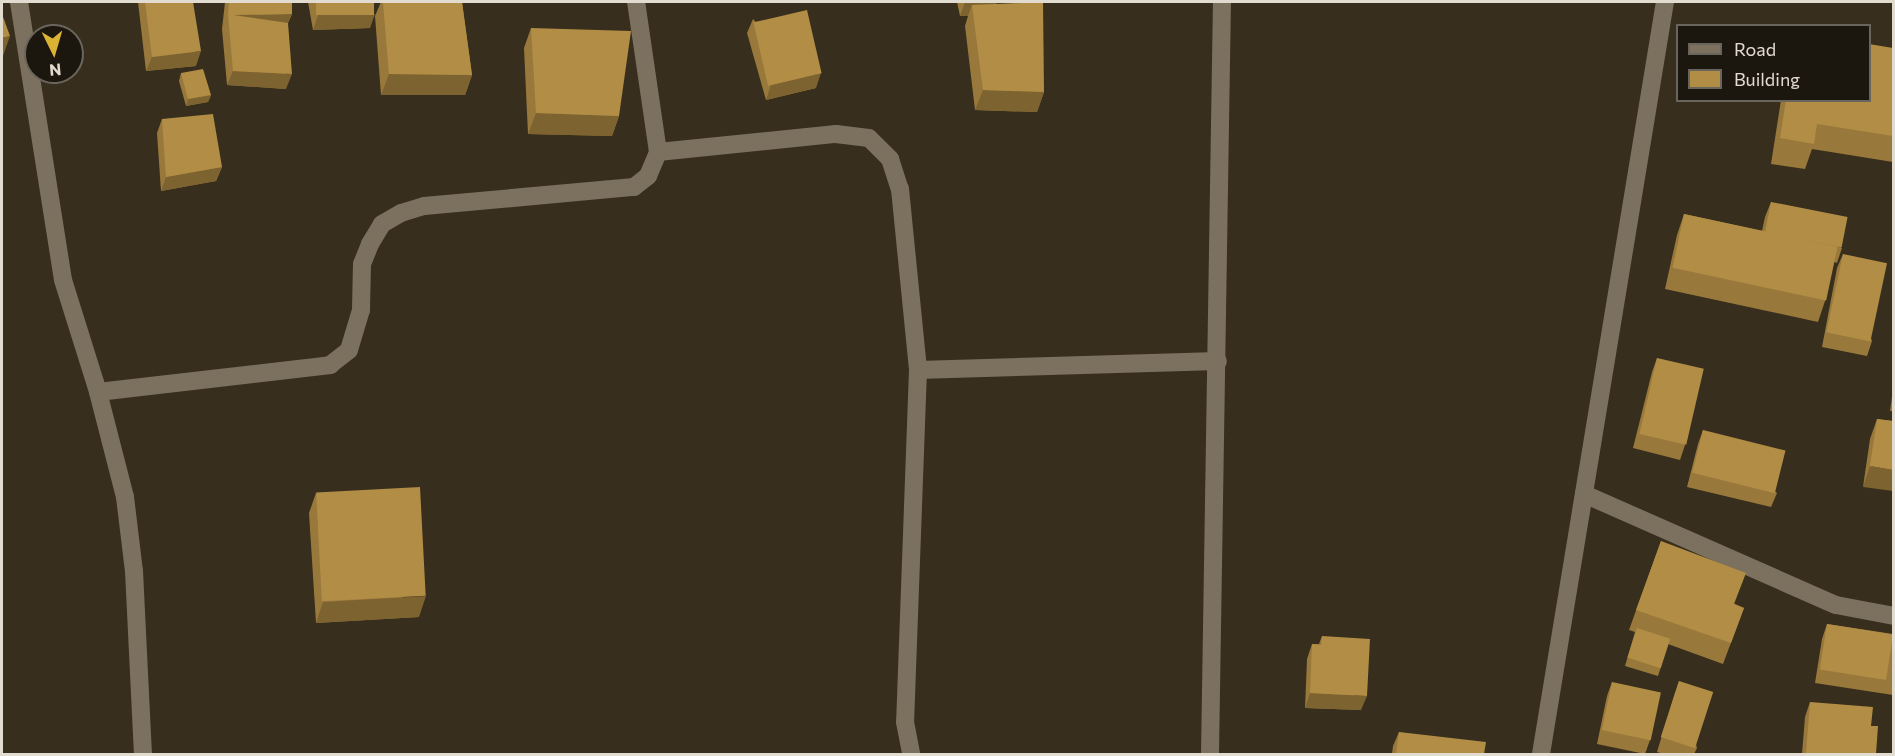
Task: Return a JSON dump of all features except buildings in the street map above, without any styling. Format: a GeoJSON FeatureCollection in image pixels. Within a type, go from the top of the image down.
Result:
{"type":"FeatureCollection","features":[{"type":"Feature","properties":{"kind":"street"},"geometry":{"type":"LineString","coordinates":[[19,2],[63,280],[98,392],[125,497],[134,571],[143,754]]}},
{"type":"Feature","properties":{"kind":"street"},"geometry":{"type":"LineString","coordinates":[[98,392],[330,365],[349,350],[361,310],[363,264],[382,224],[424,206],[634,187],[648,176],[658,152],[636,2]]}},
{"type":"Feature","properties":{"kind":"street"},"geometry":{"type":"LineString","coordinates":[[1210,754],[1222,2]]}},
{"type":"Feature","properties":{"kind":"street"},"geometry":{"type":"LineString","coordinates":[[1541,754],[1665,2]]}},
{"type":"Feature","properties":{"kind":"street"},"geometry":{"type":"LineString","coordinates":[[658,152],[836,134],[869,138],[890,159],[900,189],[918,370],[905,722],[910,754]]}},
{"type":"Feature","properties":{"kind":"street"},"geometry":{"type":"LineString","coordinates":[[918,370],[1218,361]]}},
{"type":"Feature","properties":{"kind":"street"},"geometry":{"type":"LineString","coordinates":[[1584,494],[1836,605],[1893,616]]}}]}
